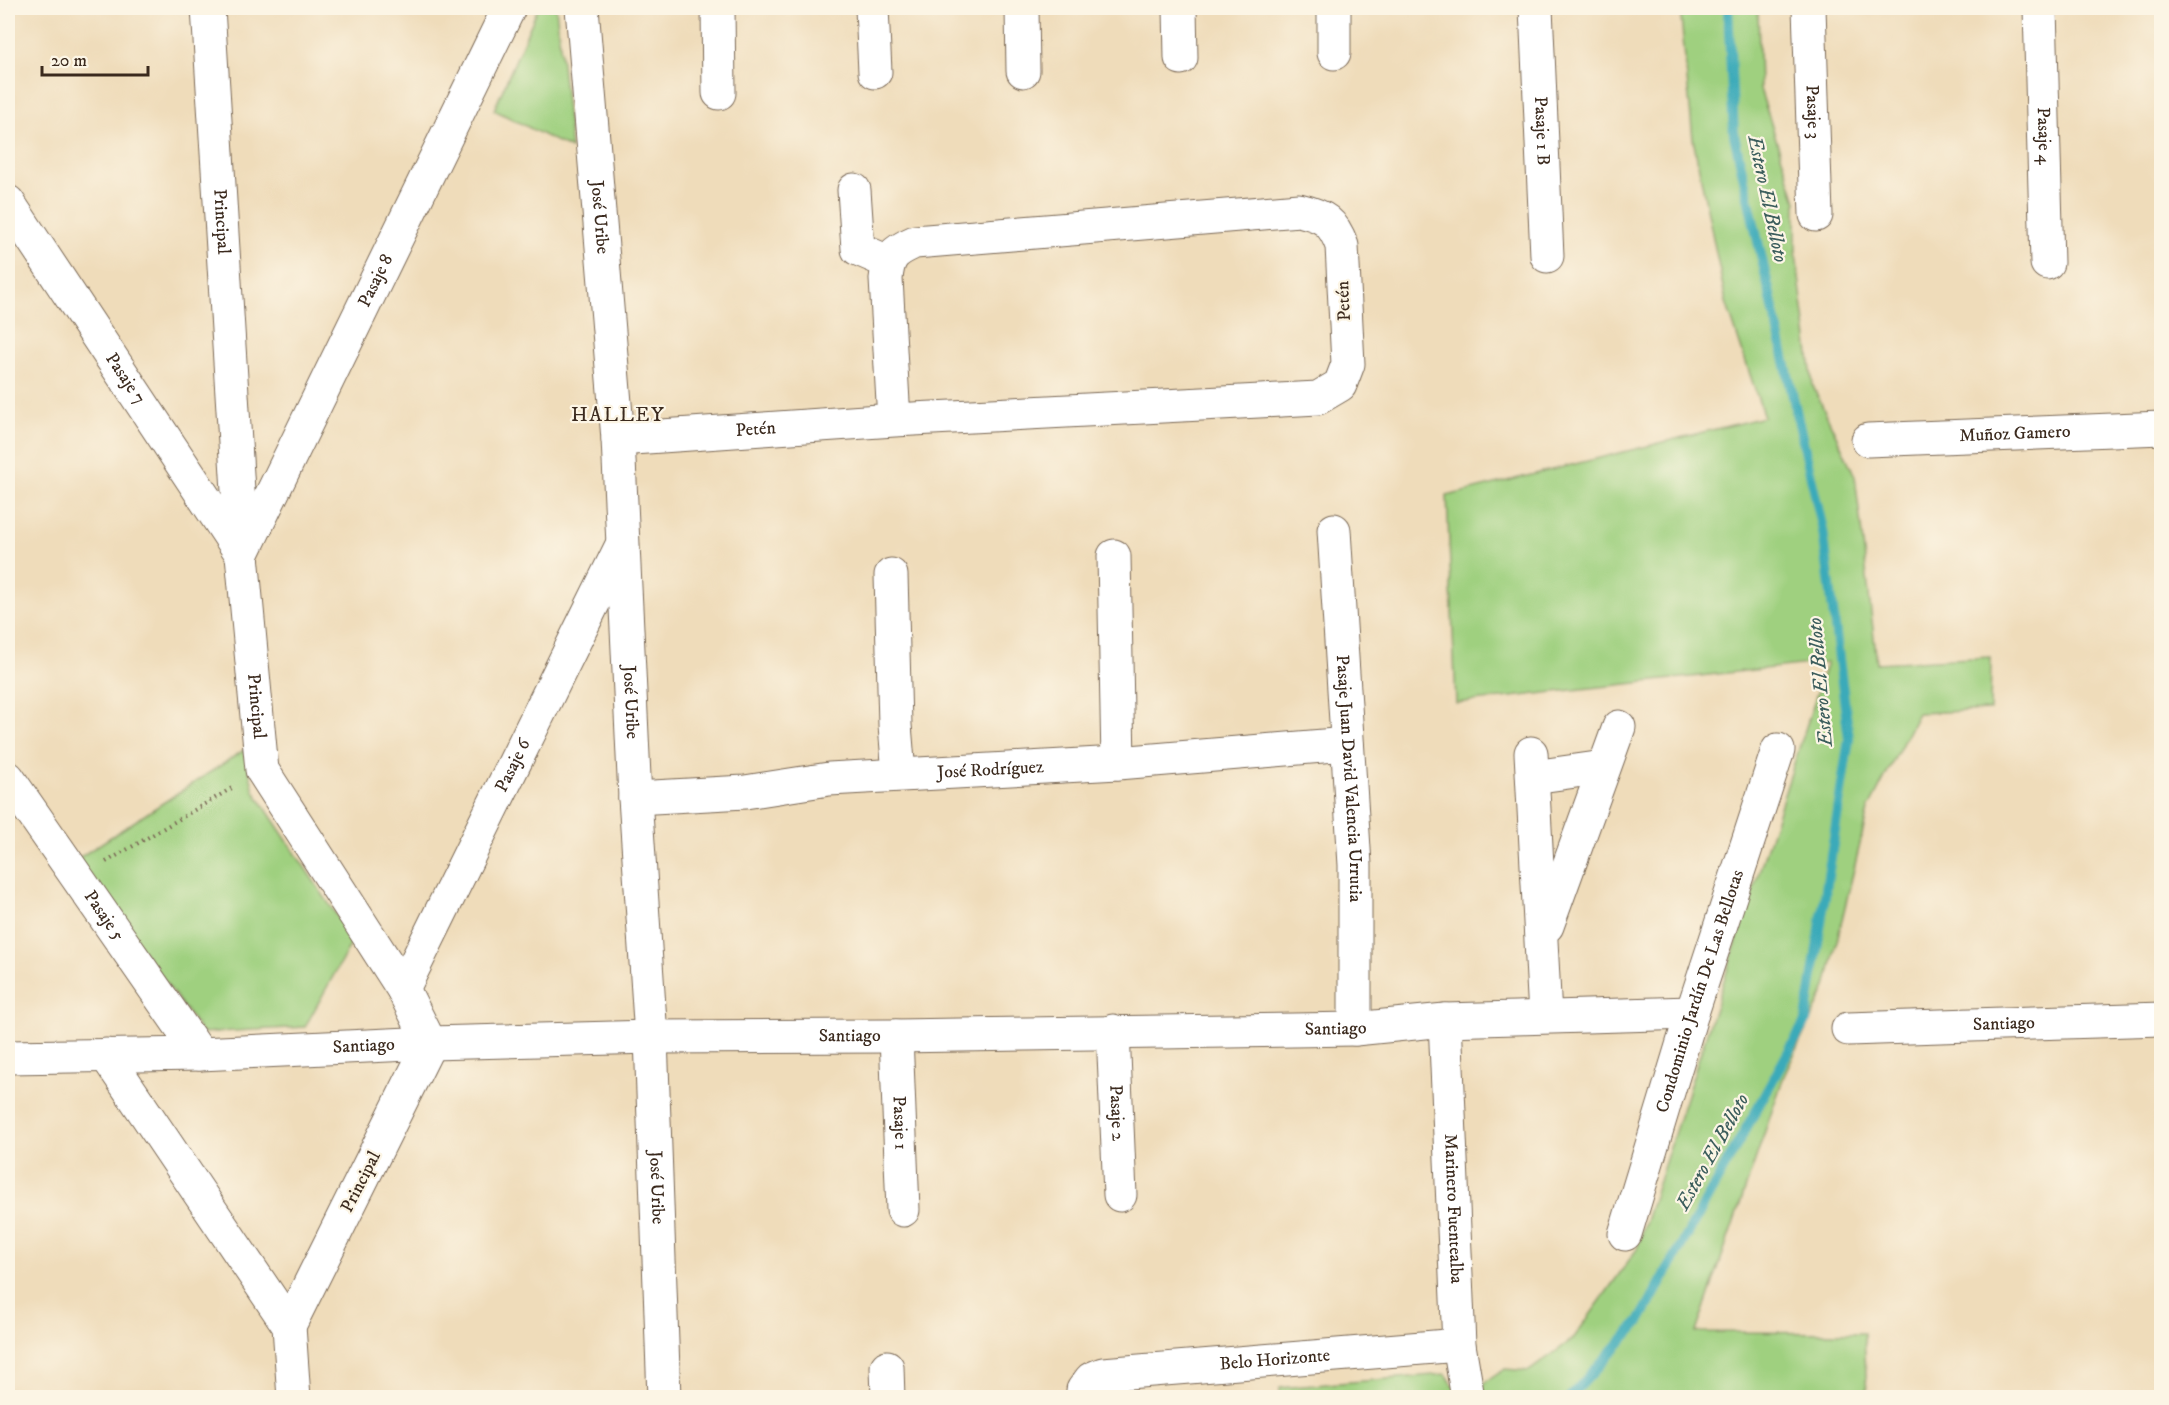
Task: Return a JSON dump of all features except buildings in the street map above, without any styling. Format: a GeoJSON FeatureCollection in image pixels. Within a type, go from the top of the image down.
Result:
{"type":"FeatureCollection","features":[{"type":"Feature","properties":{"kind":"street","name":"Principal"},"geometry":{"type":"LineString","coordinates":[[208,8],[242,555],[262,770],[403,988],[430,1043],[289,1326]]}},
{"type":"Feature","properties":{"kind":"street","name":"Pasaje 8"},"geometry":{"type":"LineString","coordinates":[[242,555],[509,8]]}},
{"type":"Feature","properties":{"kind":"street","name":"José Uribe"},"geometry":{"type":"LineString","coordinates":[[582,8],[618,439],[635,798],[651,1037],[660,1392]]}},
{"type":"Feature","properties":{"kind":"street"},"geometry":{"type":"LineString","coordinates":[[718,8],[719,93]]}},
{"type":"Feature","properties":{"kind":"street"},"geometry":{"type":"LineString","coordinates":[[872,8],[875,72]]}},
{"type":"Feature","properties":{"kind":"street"},"geometry":{"type":"LineString","coordinates":[[1022,8],[1023,71]]}},
{"type":"Feature","properties":{"kind":"street"},"geometry":{"type":"LineString","coordinates":[[1180,8],[1181,58]]}},
{"type":"Feature","properties":{"kind":"street"},"geometry":{"type":"LineString","coordinates":[[1334,8],[1334,53]]}},
{"type":"Feature","properties":{"kind":"street","name":"Pasaje 1 B"},"geometry":{"type":"LineString","coordinates":[[1536,8],[1547,256]]}},
{"type":"Feature","properties":{"kind":"street","name":"Pasaje 3"},"geometry":{"type":"LineString","coordinates":[[1809,8],[1816,215]]}},
{"type":"Feature","properties":{"kind":"street","name":"Pasaje 4"},"geometry":{"type":"LineString","coordinates":[[2040,8],[2047,263]]}},
{"type":"Feature","properties":{"kind":"street"},"geometry":{"type":"LineString","coordinates":[[854,190],[858,249],[888,262],[886,279],[894,420]]}},
{"type":"Feature","properties":{"kind":"street","name":"Pasaje 7"},"geometry":{"type":"LineString","coordinates":[[8,202],[242,555]]}},
{"type":"Feature","properties":{"kind":"street","name":"Petén"},"geometry":{"type":"LineString","coordinates":[[618,439],[894,420],[1318,398],[1340,385],[1348,364],[1342,246],[1337,231],[1328,221],[1316,214],[1299,210],[915,242],[899,249],[888,262]]}},
{"type":"Feature","properties":{"kind":"street","name":"Muñoz Gamero"},"geometry":{"type":"LineString","coordinates":[[1868,440],[2162,428]]}},
{"type":"Feature","properties":{"kind":"street","name":"Pasaje Juan David Valencia Urrutia"},"geometry":{"type":"LineString","coordinates":[[1334,530],[1355,865],[1355,1029]]}},
{"type":"Feature","properties":{"kind":"street","name":"Pasaje 6"},"geometry":{"type":"LineString","coordinates":[[403,988],[623,543]]}},
{"type":"Feature","properties":{"kind":"street"},"geometry":{"type":"LineString","coordinates":[[1114,556],[1118,763]]}},
{"type":"Feature","properties":{"kind":"street"},"geometry":{"type":"LineString","coordinates":[[891,575],[895,725],[899,774]]}},
{"type":"Feature","properties":{"kind":"street"},"geometry":{"type":"LineString","coordinates":[[1541,942],[1619,727]]}},
{"type":"Feature","properties":{"kind":"street","name":"José Rodríguez"},"geometry":{"type":"LineString","coordinates":[[635,798],[745,792],[829,779],[1118,763],[1347,744]]}},
{"type":"Feature","properties":{"kind":"street","name":"Condominio Jardín De Las Bellotas"},"geometry":{"type":"LineString","coordinates":[[1625,1234],[1692,1013],[1778,750]]}},
{"type":"Feature","properties":{"kind":"street"},"geometry":{"type":"LineString","coordinates":[[1545,1016],[1532,765],[1604,767]]}},
{"type":"Feature","properties":{"kind":"street","name":"Pasaje 5"},"geometry":{"type":"LineString","coordinates":[[8,778],[200,1054]]}},
{"type":"Feature","properties":{"kind":"street","name":"Santiago"},"geometry":{"type":"LineString","coordinates":[[8,1058],[200,1054],[430,1043],[651,1037],[1355,1029],[1445,1020],[1692,1013]]}},
{"type":"Feature","properties":{"kind":"street","name":"Santiago"},"geometry":{"type":"LineString","coordinates":[[1848,1029],[2162,1019]]}},
{"type":"Feature","properties":{"kind":"street","name":"Marinero Fuentealba"},"geometry":{"type":"LineString","coordinates":[[1445,1020],[1459,1345],[1466,1388]]}},
{"type":"Feature","properties":{"kind":"street","name":"Pasaje 2"},"geometry":{"type":"LineString","coordinates":[[1113,1031],[1120,1195]]}},
{"type":"Feature","properties":{"kind":"street","name":"Pasaje 1"},"geometry":{"type":"LineString","coordinates":[[896,1036],[903,1210]]}},
{"type":"Feature","properties":{"kind":"street"},"geometry":{"type":"LineString","coordinates":[[106,1055],[289,1326],[294,1398]]}},
{"type":"Feature","properties":{"kind":"street","name":"Belo Horizonte"},"geometry":{"type":"LineString","coordinates":[[1087,1389],[1103,1374],[1459,1345]]}},
{"type":"Feature","properties":{"kind":"path"},"geometry":{"type":"LineString","coordinates":[[77,879],[262,770]]}},
{"type":"Feature","properties":{"kind":"green space"},"geometry":{"type":"Polygon","coordinates":[[[538,8],[556,8],[571,149],[494,110],[538,8]]]}},
{"type":"Feature","properties":{"kind":"green space"},"geometry":{"type":"Polygon","coordinates":[[[1680,8],[1758,8],[1760,89],[1796,201],[1796,254],[1813,386],[1855,476],[1877,663],[1991,657],[1990,710],[1918,713],[1868,810],[1826,987],[1784,1076],[1696,1332],[1864,1333],[1867,1397],[1280,1398],[1280,1388],[1446,1374],[1455,1388],[1484,1383],[1505,1369],[1529,1371],[1573,1339],[1637,1249],[1827,662],[1456,703],[1447,496],[1764,417],[1726,302],[1693,139],[1680,8]]]}},
{"type":"Feature","properties":{"kind":"green space"},"geometry":{"type":"Polygon","coordinates":[[[244,750],[254,791],[353,940],[305,1027],[202,1033],[77,859],[244,750]]]}},
{"type":"Feature","properties":{"kind":"waterway","name":"Estero El Belloto"},"geometry":{"type":"LineString","coordinates":[[1569,1398],[1639,1322],[1806,1020],[1849,739],[1823,530],[1734,135],[1728,8]]}},
{"type":"Feature","properties":{"kind":"district","name":"HALLEY"},"geometry":{"type":"Point","coordinates":[618,415]}}]}
